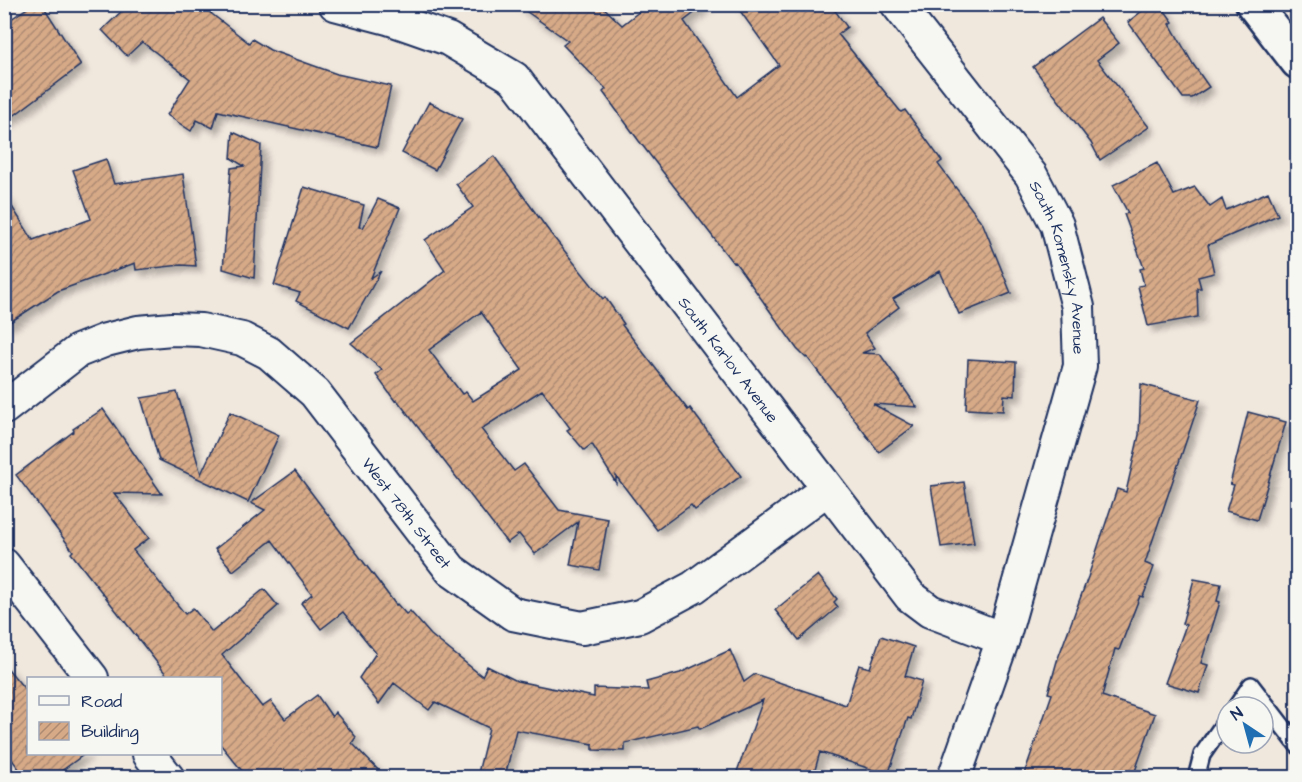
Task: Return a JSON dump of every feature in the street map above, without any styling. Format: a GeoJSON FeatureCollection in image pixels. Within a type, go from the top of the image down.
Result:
{"type":"FeatureCollection","features":[{"type":"Feature","properties":{"kind":"main road"},"geometry":{"type":"LineString","coordinates":[[1253,4],[1298,62]]}},
{"type":"Feature","properties":{"kind":"street","name":"South Karlov Avenue"},"geometry":{"type":"LineString","coordinates":[[335,4],[388,18],[448,39],[514,78],[910,596],[930,611],[1003,639]]}},
{"type":"Feature","properties":{"kind":"street","name":"South Komensky Avenue"},"geometry":{"type":"LineString","coordinates":[[897,4],[1031,175],[1058,225],[1078,307],[1080,366],[1003,639]]}},
{"type":"Feature","properties":{"kind":"street","name":"West 78th Street"},"geometry":{"type":"LineString","coordinates":[[4,408],[78,351],[106,340],[138,332],[172,329],[201,330],[242,339],[269,353],[315,393],[451,570],[513,614],[582,628],[640,616],[694,587],[827,489]]}},
{"type":"Feature","properties":{"kind":"street"},"geometry":{"type":"LineString","coordinates":[[4,565],[91,677]]}},
{"type":"Feature","properties":{"kind":"street"},"geometry":{"type":"LineString","coordinates":[[954,777],[1003,639]]}},
{"type":"Feature","properties":{"kind":"street"},"geometry":{"type":"LineString","coordinates":[[151,755],[168,777]]}},
{"type":"Feature","properties":{"kind":"lane"},"geometry":{"type":"LineString","coordinates":[[1244,695],[1251,685],[1259,695]]}},
{"type":"Feature","properties":{"kind":"lane"},"geometry":{"type":"LineString","coordinates":[[1275,717],[1298,747]]}},
{"type":"Feature","properties":{"kind":"lane"},"geometry":{"type":"LineString","coordinates":[[1196,777],[1202,755],[1215,736]]}},
{"type":"Feature","properties":{"kind":"building"},"geometry":{"type":"Polygon","coordinates":[[[33,4],[42,4],[81,65],[4,123],[4,24],[33,4]]]}},
{"type":"Feature","properties":{"kind":"building"},"geometry":{"type":"Polygon","coordinates":[[[129,4],[199,4],[249,43],[252,39],[270,50],[337,74],[391,86],[377,147],[218,111],[213,128],[197,120],[191,131],[167,115],[190,79],[142,42],[127,56],[102,30],[129,4]]]}},
{"type":"Feature","properties":{"kind":"building"},"geometry":{"type":"Polygon","coordinates":[[[516,4],[600,4],[622,25],[649,4],[706,4],[684,21],[737,97],[779,65],[735,4],[819,4],[823,10],[831,5],[847,27],[838,34],[901,112],[905,110],[942,161],[938,164],[983,224],[1011,293],[959,314],[940,271],[893,299],[899,307],[865,333],[875,348],[862,353],[880,354],[917,407],[873,404],[914,426],[879,452],[807,357],[797,349],[735,262],[733,263],[639,141],[603,92],[606,89],[563,45],[568,41],[516,4]]]}},
{"type":"Feature","properties":{"kind":"building"},"geometry":{"type":"Polygon","coordinates":[[[1151,4],[1160,4],[1173,22],[1170,24],[1209,87],[1192,98],[1183,98],[1128,22],[1151,4]]]}},
{"type":"Feature","properties":{"kind":"building"},"geometry":{"type":"Polygon","coordinates":[[[1099,18],[1119,43],[1097,60],[1149,127],[1100,160],[1091,143],[1033,67],[1099,18]]]}},
{"type":"Feature","properties":{"kind":"building"},"geometry":{"type":"Polygon","coordinates":[[[429,102],[462,119],[435,170],[402,153],[429,102]]]}},
{"type":"Feature","properties":{"kind":"building"},"geometry":{"type":"Polygon","coordinates":[[[233,132],[261,145],[254,278],[223,269],[231,168],[244,166],[231,158],[233,132]]]}},
{"type":"Feature","properties":{"kind":"building"},"geometry":{"type":"Polygon","coordinates":[[[494,156],[551,234],[603,299],[605,297],[624,324],[622,325],[688,410],[690,408],[741,476],[695,510],[691,505],[657,530],[616,476],[616,483],[592,444],[584,450],[567,430],[570,428],[542,390],[481,429],[514,471],[524,464],[559,510],[608,519],[599,570],[570,565],[578,522],[535,554],[519,534],[507,543],[376,375],[382,370],[351,343],[445,270],[425,240],[473,207],[456,184],[494,156]],[[481,312],[429,350],[462,394],[466,392],[473,401],[522,370],[481,312]]]}},
{"type":"Feature","properties":{"kind":"building"},"geometry":{"type":"Polygon","coordinates":[[[106,159],[114,184],[183,174],[196,266],[181,265],[136,270],[135,263],[58,291],[4,326],[4,194],[33,240],[91,219],[73,170],[106,159]]]}},
{"type":"Feature","properties":{"kind":"building"},"geometry":{"type":"Polygon","coordinates":[[[1157,163],[1174,195],[1195,187],[1210,207],[1222,199],[1226,210],[1268,192],[1278,215],[1208,245],[1214,273],[1198,277],[1201,288],[1197,288],[1198,317],[1148,326],[1138,286],[1144,285],[1140,269],[1144,268],[1124,214],[1128,213],[1113,185],[1157,163]]]}},
{"type":"Feature","properties":{"kind":"building"},"geometry":{"type":"Polygon","coordinates":[[[304,187],[364,205],[359,227],[363,228],[378,199],[400,208],[371,278],[381,271],[349,328],[296,301],[300,293],[274,285],[304,187]]]}},
{"type":"Feature","properties":{"kind":"building"},"geometry":{"type":"Polygon","coordinates":[[[968,359],[1016,362],[1015,396],[1004,395],[1003,411],[966,409],[968,359]]]}},
{"type":"Feature","properties":{"kind":"building"},"geometry":{"type":"Polygon","coordinates":[[[1141,384],[1200,400],[1145,563],[1154,567],[1119,650],[1115,649],[1102,696],[1155,714],[1133,777],[1023,777],[1052,694],[1048,693],[1057,661],[1117,489],[1126,492],[1139,435],[1141,384]]]}},
{"type":"Feature","properties":{"kind":"building"},"geometry":{"type":"Polygon","coordinates":[[[177,392],[201,474],[230,412],[279,435],[248,502],[159,460],[141,398],[177,392]]]}},
{"type":"Feature","properties":{"kind":"building"},"geometry":{"type":"Polygon","coordinates":[[[103,409],[162,494],[114,493],[149,538],[133,550],[185,614],[193,608],[212,632],[264,589],[278,606],[222,655],[262,707],[271,701],[285,719],[317,695],[332,717],[335,712],[356,737],[352,743],[385,777],[247,777],[222,746],[222,677],[168,677],[71,553],[73,551],[16,475],[74,431],[73,429],[103,409]]]}},
{"type":"Feature","properties":{"kind":"building"},"geometry":{"type":"Polygon","coordinates":[[[1248,412],[1286,422],[1257,520],[1226,511],[1234,485],[1230,484],[1248,412]]]}},
{"type":"Feature","properties":{"kind":"building"},"geometry":{"type":"Polygon","coordinates":[[[295,471],[396,605],[406,614],[410,611],[431,635],[482,676],[487,666],[517,681],[594,697],[594,688],[648,690],[646,682],[680,673],[730,650],[744,682],[755,674],[846,705],[859,665],[870,668],[881,636],[914,647],[905,676],[922,681],[911,719],[908,718],[888,775],[820,752],[813,777],[735,777],[763,700],[700,729],[698,726],[625,743],[625,751],[593,750],[593,744],[516,730],[505,777],[477,777],[489,728],[435,702],[429,710],[394,683],[379,704],[359,678],[376,653],[343,612],[321,629],[301,603],[312,594],[272,540],[233,571],[215,549],[265,510],[251,503],[295,471]]]}},
{"type":"Feature","properties":{"kind":"building"},"geometry":{"type":"Polygon","coordinates":[[[964,482],[974,543],[941,547],[931,486],[964,482]]]}},
{"type":"Feature","properties":{"kind":"building"},"geometry":{"type":"Polygon","coordinates":[[[818,575],[837,599],[834,602],[838,607],[799,640],[775,610],[818,575]]]}},
{"type":"Feature","properties":{"kind":"building"},"geometry":{"type":"Polygon","coordinates":[[[1194,579],[1221,584],[1217,601],[1220,602],[1201,663],[1208,665],[1199,693],[1165,683],[1186,625],[1182,624],[1194,579]]]}},
{"type":"Feature","properties":{"kind":"building"},"geometry":{"type":"Polygon","coordinates":[[[4,664],[27,692],[27,755],[83,755],[53,777],[25,777],[4,749],[4,664]]]}}]}
